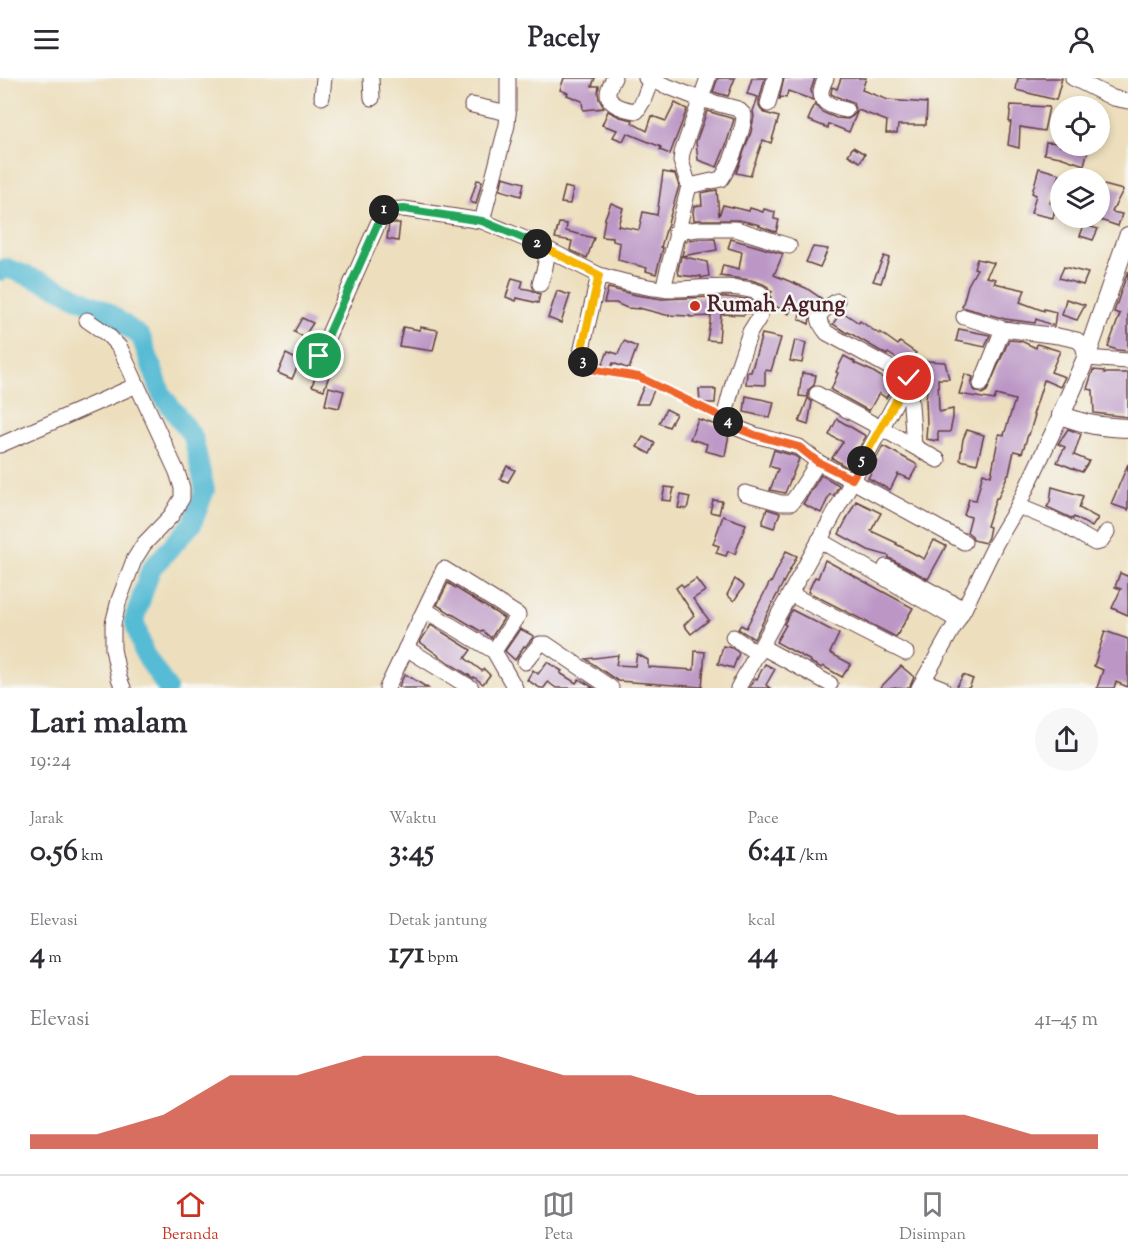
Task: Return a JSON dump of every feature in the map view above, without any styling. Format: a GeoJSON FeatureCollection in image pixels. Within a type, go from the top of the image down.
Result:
{"type":"FeatureCollection","features":[{"type":"Feature","properties":{"kind":"main road"},"geometry":{"type":"LineString","coordinates":[[1128,236],[1086,358],[1061,415],[1081,423],[1128,428]]}},
{"type":"Feature","properties":{"kind":"street"},"geometry":{"type":"LineString","coordinates":[[322,97],[324,78]]}},
{"type":"Feature","properties":{"kind":"street"},"geometry":{"type":"LineString","coordinates":[[371,78],[372,98]]}},
{"type":"Feature","properties":{"kind":"street"},"geometry":{"type":"LineString","coordinates":[[482,221],[504,138],[508,112],[508,78]]}},
{"type":"Feature","properties":{"kind":"street"},"geometry":{"type":"LineString","coordinates":[[614,78],[608,91],[610,99],[617,106],[630,110],[637,111],[643,101],[649,79],[700,99],[738,109],[744,115],[726,172],[721,179],[688,186]]}},
{"type":"Feature","properties":{"kind":"street"},"geometry":{"type":"LineString","coordinates":[[663,289],[688,186],[681,161],[682,153],[708,78]]}},
{"type":"Feature","properties":{"kind":"street"},"geometry":{"type":"LineString","coordinates":[[768,104],[775,78]]}},
{"type":"Feature","properties":{"kind":"street"},"geometry":{"type":"LineString","coordinates":[[826,78],[821,93],[823,99],[830,105],[846,110]]}},
{"type":"Feature","properties":{"kind":"street"},"geometry":{"type":"LineString","coordinates":[[1073,78],[1113,98],[1128,101]]}},
{"type":"Feature","properties":{"kind":"street"},"geometry":{"type":"LineString","coordinates":[[472,105],[508,112]]}},
{"type":"Feature","properties":{"kind":"street"},"geometry":{"type":"LineString","coordinates":[[319,356],[384,210],[404,209],[482,221],[599,275],[631,285],[663,289],[723,287],[760,293],[762,302],[760,316],[750,332],[724,418],[737,428],[755,435],[799,447],[818,462],[964,542]]}},
{"type":"Feature","properties":{"kind":"street"},"geometry":{"type":"LineString","coordinates":[[676,232],[698,229],[736,229],[789,246]]}},
{"type":"Feature","properties":{"kind":"street"},"geometry":{"type":"LineString","coordinates":[[540,284],[548,250]]}},
{"type":"Feature","properties":{"kind":"street"},"geometry":{"type":"LineString","coordinates":[[580,357],[599,275]]}},
{"type":"Feature","properties":{"kind":"street"},"geometry":{"type":"LineString","coordinates":[[837,301],[822,310],[819,315],[820,325],[827,333],[909,378]]}},
{"type":"Feature","properties":{"kind":"street"},"geometry":{"type":"LineString","coordinates":[[964,317],[1003,329],[1077,340],[1083,345],[1086,358],[1128,361]]}},
{"type":"Feature","properties":{"kind":"street"},"geometry":{"type":"LineString","coordinates":[[87,320],[107,334],[120,348],[177,472],[182,488],[182,498],[171,516],[144,544],[134,560],[119,600],[113,624],[112,649],[123,688]]}},
{"type":"Feature","properties":{"kind":"street"},"geometry":{"type":"LineString","coordinates":[[981,384],[1003,329]]}},
{"type":"Feature","properties":{"kind":"street"},"geometry":{"type":"LineString","coordinates":[[738,688],[909,378]]}},
{"type":"Feature","properties":{"kind":"street"},"geometry":{"type":"LineString","coordinates":[[909,378],[914,446]]}},
{"type":"Feature","properties":{"kind":"street"},"geometry":{"type":"LineString","coordinates":[[0,445],[137,385]]}},
{"type":"Feature","properties":{"kind":"street"},"geometry":{"type":"LineString","coordinates":[[817,394],[938,460]]}},
{"type":"Feature","properties":{"kind":"street"},"geometry":{"type":"LineString","coordinates":[[942,688],[922,685],[961,615],[996,543],[1018,506],[1061,415]]}},
{"type":"Feature","properties":{"kind":"street"},"geometry":{"type":"LineString","coordinates":[[745,493],[781,503],[790,503],[818,462]]}},
{"type":"Feature","properties":{"kind":"street"},"geometry":{"type":"LineString","coordinates":[[1018,506],[1064,525],[1095,543],[1100,542],[1107,532]]}},
{"type":"Feature","properties":{"kind":"street"},"geometry":{"type":"LineString","coordinates":[[821,536],[961,615]]}},
{"type":"Feature","properties":{"kind":"street"},"geometry":{"type":"LineString","coordinates":[[387,688],[444,569],[518,615],[494,651]]}},
{"type":"Feature","properties":{"kind":"street"},"geometry":{"type":"LineString","coordinates":[[790,594],[906,653]]}},
{"type":"Feature","properties":{"kind":"street"},"geometry":{"type":"LineString","coordinates":[[424,610],[494,651],[515,688]]}},
{"type":"Feature","properties":{"kind":"street"},"geometry":{"type":"LineString","coordinates":[[733,637],[830,684]]}},
{"type":"Feature","properties":{"kind":"street"},"geometry":{"type":"LineString","coordinates":[[525,662],[539,645],[544,643],[603,686]]}},
{"type":"Feature","properties":{"kind":"street"},"geometry":{"type":"LineString","coordinates":[[406,648],[471,688]]}},
{"type":"Feature","properties":{"kind":"path"},"geometry":{"type":"LineString","coordinates":[[580,357],[590,369],[639,377],[724,418]]}},
{"type":"Feature","properties":{"kind":"building"},"geometry":{"type":"Polygon","coordinates":[[[564,78],[595,78],[592,86],[599,86],[599,99],[604,108],[583,110],[582,101],[560,90],[564,78]]]}},
{"type":"Feature","properties":{"kind":"building"},"geometry":{"type":"Polygon","coordinates":[[[718,78],[735,78],[728,96],[713,92],[718,78]]]}},
{"type":"Feature","properties":{"kind":"building"},"geometry":{"type":"Polygon","coordinates":[[[752,78],[765,78],[759,101],[761,110],[779,117],[771,143],[763,140],[750,176],[736,173],[751,132],[753,111],[758,97],[747,94],[752,78]]]}},
{"type":"Feature","properties":{"kind":"building"},"geometry":{"type":"Polygon","coordinates":[[[784,78],[815,78],[811,90],[813,100],[788,91],[786,98],[781,97],[779,100],[784,78]]]}},
{"type":"Feature","properties":{"kind":"building"},"geometry":{"type":"Polygon","coordinates":[[[841,78],[866,78],[862,90],[888,100],[927,103],[926,125],[898,125],[897,133],[886,133],[887,121],[858,110],[849,132],[829,124],[828,128],[808,120],[815,104],[822,112],[836,118],[848,119],[853,116],[856,112],[853,103],[831,94],[832,87],[837,89],[841,78]]]}},
{"type":"Feature","properties":{"kind":"building"},"geometry":{"type":"Polygon","coordinates":[[[1018,78],[1062,78],[1057,96],[1050,96],[1050,98],[1016,90],[1018,78]]]}},
{"type":"Feature","properties":{"kind":"building"},"geometry":{"type":"Polygon","coordinates":[[[675,103],[687,109],[670,154],[660,150],[661,147],[627,133],[623,141],[613,137],[617,130],[602,125],[608,111],[633,120],[632,123],[647,131],[652,116],[666,121],[675,103]]]}},
{"type":"Feature","properties":{"kind":"building"},"geometry":{"type":"Polygon","coordinates":[[[1011,105],[1049,107],[1044,131],[1020,127],[1019,148],[1008,145],[1011,105]]]}},
{"type":"Feature","properties":{"kind":"building"},"geometry":{"type":"Polygon","coordinates":[[[707,111],[734,119],[717,167],[698,160],[696,142],[707,111]]]}},
{"type":"Feature","properties":{"kind":"building"},"geometry":{"type":"Polygon","coordinates":[[[1046,142],[1050,142],[1050,155],[1044,154],[1046,142]]]}},
{"type":"Feature","properties":{"kind":"building"},"geometry":{"type":"Polygon","coordinates":[[[853,147],[865,154],[860,162],[848,155],[853,147]]]}},
{"type":"Feature","properties":{"kind":"building"},"geometry":{"type":"Polygon","coordinates":[[[1055,156],[1086,156],[1084,165],[1055,156]]]}},
{"type":"Feature","properties":{"kind":"building"},"geometry":{"type":"Polygon","coordinates":[[[1039,168],[1050,171],[1050,217],[1031,213],[1036,195],[1032,193],[1039,168]]]}},
{"type":"Feature","properties":{"kind":"building"},"geometry":{"type":"Polygon","coordinates":[[[663,172],[675,174],[679,186],[661,247],[663,248],[656,274],[646,271],[647,268],[618,260],[620,243],[613,241],[613,238],[602,237],[605,218],[611,203],[623,208],[618,226],[639,230],[643,212],[657,215],[663,172]]]}},
{"type":"Feature","properties":{"kind":"building"},"geometry":{"type":"Polygon","coordinates":[[[503,177],[524,183],[521,196],[500,190],[503,177]]]}},
{"type":"Feature","properties":{"kind":"building"},"geometry":{"type":"Polygon","coordinates":[[[477,180],[482,181],[476,204],[470,202],[477,180]]]}},
{"type":"Feature","properties":{"kind":"building"},"geometry":{"type":"Polygon","coordinates":[[[565,187],[573,189],[570,204],[561,203],[565,187]]]}},
{"type":"Feature","properties":{"kind":"building"},"geometry":{"type":"Polygon","coordinates":[[[1110,187],[1123,190],[1112,212],[1122,214],[1118,226],[1110,223],[1110,187]]]}},
{"type":"Feature","properties":{"kind":"building"},"geometry":{"type":"Polygon","coordinates":[[[717,190],[719,216],[723,205],[749,211],[750,208],[763,212],[764,209],[775,212],[774,219],[779,220],[776,232],[739,220],[694,220],[694,206],[702,205],[701,193],[717,190]]]}},
{"type":"Feature","properties":{"kind":"building"},"geometry":{"type":"Polygon","coordinates":[[[389,223],[400,223],[398,241],[387,239],[389,223]]]}},
{"type":"Feature","properties":{"kind":"building"},"geometry":{"type":"Polygon","coordinates":[[[559,223],[567,224],[566,231],[594,238],[587,258],[570,250],[572,241],[555,238],[559,223]]]}},
{"type":"Feature","properties":{"kind":"building"},"geometry":{"type":"Polygon","coordinates":[[[1083,228],[1098,229],[1093,240],[1080,236],[1083,228]]]}},
{"type":"Feature","properties":{"kind":"building"},"geometry":{"type":"Polygon","coordinates":[[[715,239],[717,250],[682,256],[685,241],[715,239]]]}},
{"type":"Feature","properties":{"kind":"building"},"geometry":{"type":"Polygon","coordinates":[[[731,239],[783,254],[774,275],[806,288],[822,299],[811,311],[809,324],[799,319],[800,311],[791,308],[789,314],[772,304],[770,292],[773,292],[763,284],[720,276],[723,265],[739,269],[742,252],[728,248],[731,239]]]}},
{"type":"Feature","properties":{"kind":"building"},"geometry":{"type":"Polygon","coordinates":[[[813,247],[828,249],[820,267],[806,262],[813,247]]]}},
{"type":"Feature","properties":{"kind":"building"},"geometry":{"type":"Polygon","coordinates":[[[681,256],[707,262],[709,276],[701,278],[701,276],[679,275],[681,256]]]}},
{"type":"Feature","properties":{"kind":"building"},"geometry":{"type":"Polygon","coordinates":[[[884,256],[889,258],[881,283],[873,281],[884,256]]]}},
{"type":"Feature","properties":{"kind":"building"},"geometry":{"type":"Polygon","coordinates":[[[977,259],[994,263],[986,277],[996,279],[994,283],[1025,290],[1020,302],[1044,311],[1044,309],[1056,312],[1054,326],[1036,319],[1035,323],[1005,319],[962,307],[968,285],[977,269],[974,268],[977,259]]]}},
{"type":"Feature","properties":{"kind":"building"},"geometry":{"type":"Polygon","coordinates":[[[1064,267],[1088,273],[1083,285],[1059,278],[1064,267]]]}},
{"type":"Feature","properties":{"kind":"building"},"geometry":{"type":"Polygon","coordinates":[[[1128,271],[1128,351],[1108,347],[1120,314],[1114,312],[1128,271]]]}},
{"type":"Feature","properties":{"kind":"building"},"geometry":{"type":"Polygon","coordinates":[[[512,278],[523,281],[521,288],[540,294],[538,303],[517,298],[516,301],[506,297],[512,278]]]}},
{"type":"Feature","properties":{"kind":"building"},"geometry":{"type":"Polygon","coordinates":[[[608,288],[662,299],[712,297],[713,301],[714,297],[725,297],[747,299],[752,301],[751,313],[721,314],[719,341],[707,340],[711,316],[666,315],[639,308],[627,308],[616,303],[604,303],[608,288]]]}},
{"type":"Feature","properties":{"kind":"building"},"geometry":{"type":"Polygon","coordinates":[[[557,291],[570,295],[561,323],[548,318],[557,291]]]}},
{"type":"Feature","properties":{"kind":"building"},"geometry":{"type":"Polygon","coordinates":[[[1066,299],[1085,305],[1077,320],[1062,315],[1066,299]]]}},
{"type":"Feature","properties":{"kind":"building"},"geometry":{"type":"Polygon","coordinates":[[[841,311],[879,334],[880,332],[898,345],[900,342],[916,353],[906,365],[888,353],[887,355],[847,333],[833,324],[841,311]]]}},
{"type":"Feature","properties":{"kind":"building"},"geometry":{"type":"Polygon","coordinates":[[[302,318],[313,323],[304,337],[294,332],[302,318]]]}},
{"type":"Feature","properties":{"kind":"building"},"geometry":{"type":"Polygon","coordinates":[[[403,327],[438,330],[433,351],[399,346],[403,327]]]}},
{"type":"Feature","properties":{"kind":"building"},"geometry":{"type":"Polygon","coordinates":[[[959,329],[990,335],[985,347],[956,341],[959,329]]]}},
{"type":"Feature","properties":{"kind":"building"},"geometry":{"type":"Polygon","coordinates":[[[762,334],[781,338],[771,371],[765,370],[765,385],[746,384],[747,372],[751,372],[762,334]]]}},
{"type":"Feature","properties":{"kind":"building"},"geometry":{"type":"Polygon","coordinates":[[[795,340],[806,343],[802,363],[790,361],[795,340]]]}},
{"type":"Feature","properties":{"kind":"building"},"geometry":{"type":"Polygon","coordinates":[[[1009,340],[1021,341],[1036,348],[1037,344],[1060,351],[1051,372],[1065,377],[1060,387],[1044,380],[1022,453],[1014,451],[1009,474],[996,498],[987,526],[990,527],[985,543],[973,540],[967,532],[971,517],[964,515],[969,499],[976,500],[983,473],[991,476],[999,434],[1004,435],[1015,400],[996,395],[994,400],[959,394],[965,374],[973,377],[971,385],[974,390],[982,394],[987,391],[1009,340]]]}},
{"type":"Feature","properties":{"kind":"building"},"geometry":{"type":"Polygon","coordinates":[[[624,341],[637,347],[629,369],[613,363],[611,368],[602,366],[608,351],[618,354],[624,341]]]}},
{"type":"Feature","properties":{"kind":"building"},"geometry":{"type":"Polygon","coordinates":[[[286,354],[300,361],[292,379],[278,373],[286,354]]]}},
{"type":"Feature","properties":{"kind":"building"},"geometry":{"type":"Polygon","coordinates":[[[844,356],[894,385],[886,398],[879,393],[869,411],[831,390],[844,356]]]}},
{"type":"Feature","properties":{"kind":"building"},"geometry":{"type":"Polygon","coordinates":[[[926,361],[945,362],[949,379],[938,379],[939,412],[953,409],[953,418],[950,432],[938,432],[938,441],[926,439],[928,378],[925,378],[926,361]]]}},
{"type":"Feature","properties":{"kind":"building"},"geometry":{"type":"Polygon","coordinates":[[[318,368],[330,373],[324,390],[312,386],[318,368]]]}},
{"type":"Feature","properties":{"kind":"building"},"geometry":{"type":"Polygon","coordinates":[[[1093,370],[1104,371],[1104,373],[1128,373],[1128,417],[1094,413],[1093,390],[1087,389],[1093,370]]]}},
{"type":"Feature","properties":{"kind":"building"},"geometry":{"type":"Polygon","coordinates":[[[802,373],[816,375],[814,385],[808,390],[808,397],[799,396],[802,373]]]}},
{"type":"Feature","properties":{"kind":"building"},"geometry":{"type":"Polygon","coordinates":[[[645,384],[655,388],[648,404],[636,404],[645,384]]]}},
{"type":"Feature","properties":{"kind":"building"},"geometry":{"type":"Polygon","coordinates":[[[329,387],[344,391],[339,408],[325,405],[329,387]]]}},
{"type":"Feature","properties":{"kind":"building"},"geometry":{"type":"Polygon","coordinates":[[[699,389],[716,390],[715,403],[700,403],[699,389]]]}},
{"type":"Feature","properties":{"kind":"building"},"geometry":{"type":"Polygon","coordinates":[[[746,396],[774,402],[770,418],[744,412],[746,396]]]}},
{"type":"Feature","properties":{"kind":"building"},"geometry":{"type":"Polygon","coordinates":[[[808,398],[812,402],[808,425],[799,422],[808,398]]]}},
{"type":"Feature","properties":{"kind":"building"},"geometry":{"type":"Polygon","coordinates":[[[666,409],[676,414],[669,427],[659,423],[666,409]]]}},
{"type":"Feature","properties":{"kind":"building"},"geometry":{"type":"Polygon","coordinates":[[[698,419],[719,426],[729,434],[725,456],[705,451],[707,444],[690,439],[698,419]]]}},
{"type":"Feature","properties":{"kind":"building"},"geometry":{"type":"Polygon","coordinates":[[[837,419],[866,436],[848,468],[832,458],[843,442],[829,435],[837,419]]]}},
{"type":"Feature","properties":{"kind":"building"},"geometry":{"type":"Polygon","coordinates":[[[1068,429],[1081,434],[1074,455],[1089,461],[1082,472],[1057,462],[1065,447],[1058,444],[1068,429]]]}},
{"type":"Feature","properties":{"kind":"building"},"geometry":{"type":"Polygon","coordinates":[[[967,430],[984,435],[977,464],[960,460],[963,439],[967,430]]]}},
{"type":"Feature","properties":{"kind":"building"},"geometry":{"type":"Polygon","coordinates":[[[643,437],[655,443],[650,454],[637,447],[643,437]]]}},
{"type":"Feature","properties":{"kind":"building"},"geometry":{"type":"Polygon","coordinates":[[[883,446],[918,465],[910,479],[898,474],[890,490],[868,478],[883,446]]]}},
{"type":"Feature","properties":{"kind":"building"},"geometry":{"type":"Polygon","coordinates":[[[774,450],[799,459],[785,493],[770,490],[778,469],[769,466],[774,450]]]}},
{"type":"Feature","properties":{"kind":"building"},"geometry":{"type":"Polygon","coordinates":[[[1128,464],[1128,510],[1111,504],[1128,464]]]}},
{"type":"Feature","properties":{"kind":"building"},"geometry":{"type":"Polygon","coordinates":[[[507,466],[515,470],[508,482],[500,479],[507,466]]]}},
{"type":"Feature","properties":{"kind":"building"},"geometry":{"type":"Polygon","coordinates":[[[821,475],[839,485],[833,496],[830,494],[821,513],[803,504],[821,475]]]}},
{"type":"Feature","properties":{"kind":"building"},"geometry":{"type":"Polygon","coordinates":[[[665,487],[674,488],[671,501],[662,500],[665,487]]]}},
{"type":"Feature","properties":{"kind":"building"},"geometry":{"type":"Polygon","coordinates":[[[1052,487],[1083,496],[1079,508],[1098,518],[1092,527],[1074,517],[1073,519],[1047,507],[1052,487]]]}},
{"type":"Feature","properties":{"kind":"building"},"geometry":{"type":"Polygon","coordinates":[[[681,495],[690,497],[687,509],[678,508],[681,495]]]}},
{"type":"Feature","properties":{"kind":"building"},"geometry":{"type":"Polygon","coordinates":[[[713,500],[722,501],[719,514],[710,512],[713,500]]]}},
{"type":"Feature","properties":{"kind":"building"},"geometry":{"type":"Polygon","coordinates":[[[856,501],[881,513],[871,531],[924,559],[934,540],[946,546],[928,579],[889,556],[868,550],[839,534],[856,501]]]}},
{"type":"Feature","properties":{"kind":"building"},"geometry":{"type":"Polygon","coordinates":[[[767,509],[780,513],[774,528],[762,524],[767,509]]]}},
{"type":"Feature","properties":{"kind":"building"},"geometry":{"type":"Polygon","coordinates":[[[723,516],[746,524],[735,554],[728,551],[726,556],[716,553],[719,546],[713,544],[723,516]]]}},
{"type":"Feature","properties":{"kind":"building"},"geometry":{"type":"Polygon","coordinates":[[[786,551],[797,556],[754,639],[738,629],[741,625],[746,628],[786,551]]]}},
{"type":"Feature","properties":{"kind":"building"},"geometry":{"type":"Polygon","coordinates":[[[825,560],[913,608],[896,637],[808,592],[815,577],[818,578],[825,560]]]}},
{"type":"Feature","properties":{"kind":"building"},"geometry":{"type":"Polygon","coordinates":[[[1120,573],[1128,575],[1128,615],[1112,608],[1121,589],[1115,587],[1120,573]]]}},
{"type":"Feature","properties":{"kind":"building"},"geometry":{"type":"Polygon","coordinates":[[[696,579],[705,591],[693,599],[709,620],[691,634],[684,625],[694,615],[676,588],[681,584],[684,587],[696,579]]]}},
{"type":"Feature","properties":{"kind":"building"},"geometry":{"type":"Polygon","coordinates":[[[735,579],[744,586],[734,601],[727,595],[735,579]]]}},
{"type":"Feature","properties":{"kind":"building"},"geometry":{"type":"Polygon","coordinates":[[[448,583],[504,618],[491,638],[483,631],[437,605],[448,583]]]}},
{"type":"Feature","properties":{"kind":"building"},"geometry":{"type":"Polygon","coordinates":[[[792,610],[839,634],[830,653],[851,664],[842,677],[776,642],[792,610]]]}},
{"type":"Feature","properties":{"kind":"building"},"geometry":{"type":"Polygon","coordinates":[[[431,625],[471,650],[465,658],[490,675],[483,684],[420,642],[431,625]]]}},
{"type":"Feature","properties":{"kind":"building"},"geometry":{"type":"Polygon","coordinates":[[[520,629],[534,636],[515,660],[505,651],[520,629]]]}},
{"type":"Feature","properties":{"kind":"building"},"geometry":{"type":"Polygon","coordinates":[[[1105,631],[1128,639],[1128,687],[1116,682],[1114,688],[1097,688],[1103,670],[1094,666],[1105,631]]]}},
{"type":"Feature","properties":{"kind":"building"},"geometry":{"type":"Polygon","coordinates":[[[723,646],[739,653],[733,668],[718,664],[723,646]]]}},
{"type":"Feature","properties":{"kind":"building"},"geometry":{"type":"Polygon","coordinates":[[[695,651],[705,652],[702,687],[618,681],[586,659],[618,655],[616,665],[635,666],[637,654],[648,660],[648,667],[694,670],[695,651]]]}},
{"type":"Feature","properties":{"kind":"building"},"geometry":{"type":"Polygon","coordinates":[[[547,662],[576,683],[579,679],[594,688],[556,688],[548,682],[544,688],[540,688],[527,680],[533,670],[538,674],[547,662]]]}},
{"type":"Feature","properties":{"kind":"building"},"geometry":{"type":"Polygon","coordinates":[[[765,664],[775,669],[766,685],[770,688],[749,688],[755,678],[757,679],[765,664]]]}},
{"type":"Feature","properties":{"kind":"building"},"geometry":{"type":"Polygon","coordinates":[[[901,666],[914,677],[910,686],[908,688],[880,688],[901,666]]]}},
{"type":"Feature","properties":{"kind":"building"},"geometry":{"type":"Polygon","coordinates":[[[405,674],[428,688],[399,686],[405,674]]]}},
{"type":"Feature","properties":{"kind":"building"},"geometry":{"type":"Polygon","coordinates":[[[963,675],[973,679],[969,688],[956,688],[963,675]]]}},
{"type":"Feature","properties":{"kind":"waterway"},"geometry":{"type":"LineString","coordinates":[[0,271],[7,268],[51,285],[106,311],[141,337],[162,395],[193,437],[205,490],[192,524],[151,569],[134,620],[144,653],[167,688]]}},
{"type":"Feature","properties":{"kind":"place","name":"Rumah Agung"},"geometry":{"type":"Point","coordinates":[695,306]}},
{"type":"Feature","properties":{"kind":"route"},"geometry":{"type":"LineString","coordinates":[[319,356],[384,210],[404,209],[482,221],[535,243],[599,275],[580,357],[590,369],[639,377],[724,418],[737,428],[799,447],[818,462],[852,479],[909,378]]}}]}
